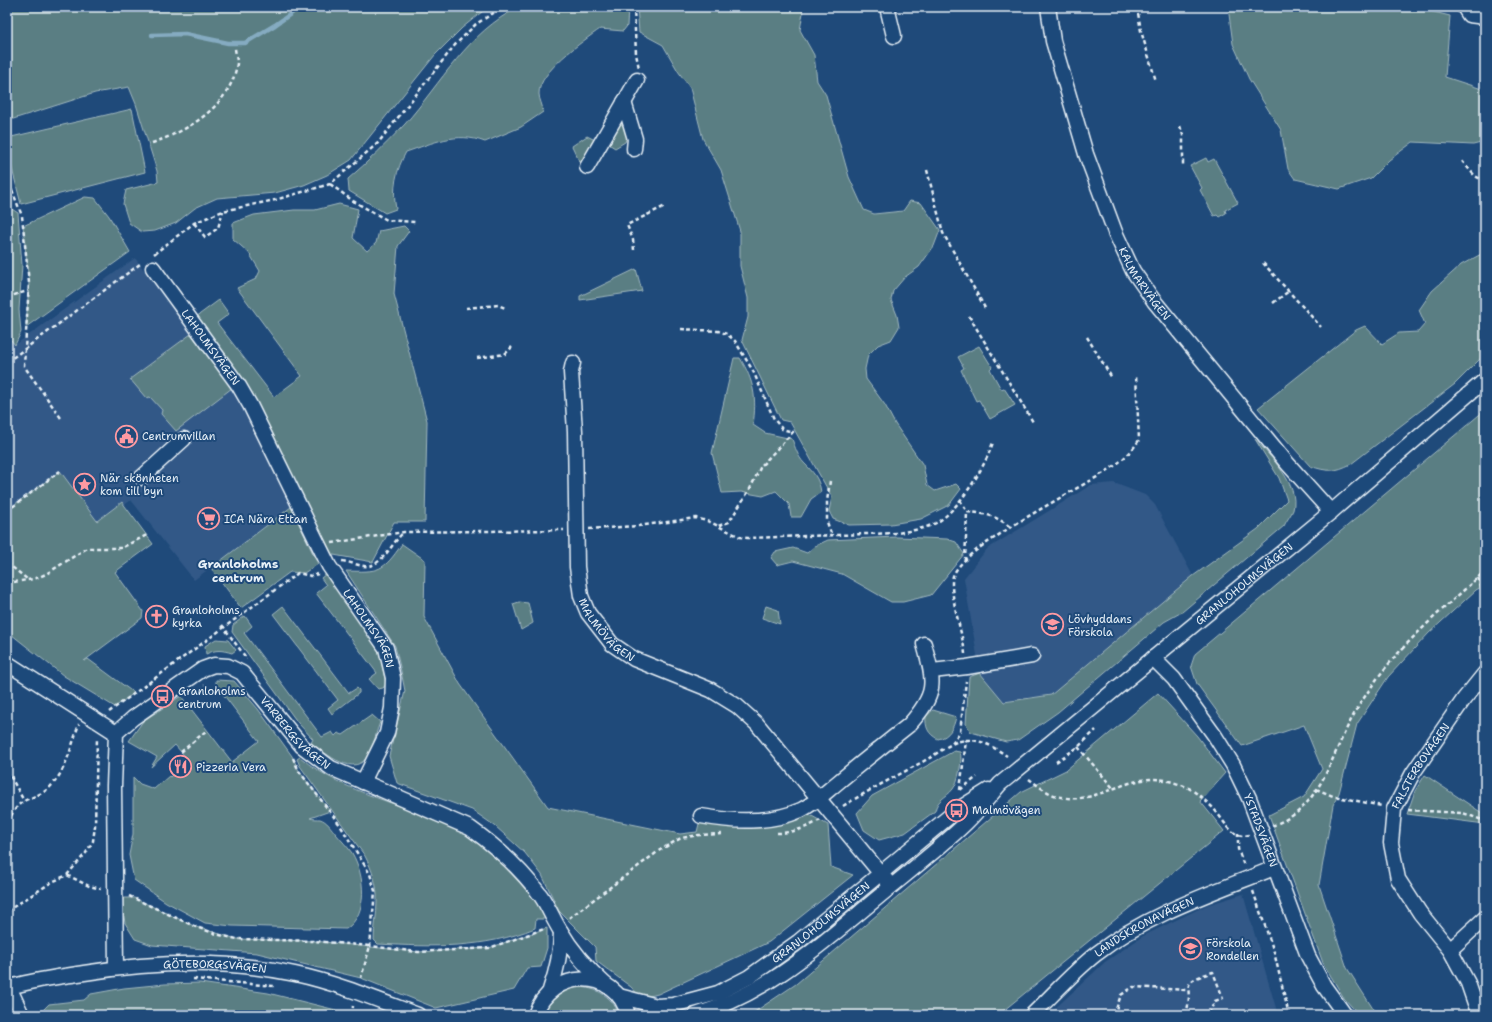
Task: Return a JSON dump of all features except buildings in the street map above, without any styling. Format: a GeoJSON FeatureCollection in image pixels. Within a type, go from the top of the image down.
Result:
{"type":"FeatureCollection","features":[{"type":"Feature","properties":{"kind":"street"},"geometry":{"type":"LineString","coordinates":[[887,7],[894,36]]}},
{"type":"Feature","properties":{"kind":"street","name":"KALMARVÄGEN"},"geometry":{"type":"LineString","coordinates":[[1048,7],[1053,41],[1080,133],[1115,232],[1133,271],[1154,301],[1287,462],[1331,512]]}},
{"type":"Feature","properties":{"kind":"street"},"geometry":{"type":"LineString","coordinates":[[1464,7],[1469,15],[1485,17]]}},
{"type":"Feature","properties":{"kind":"street"},"geometry":{"type":"LineString","coordinates":[[587,167],[624,102],[638,73]]}},
{"type":"Feature","properties":{"kind":"street"},"geometry":{"type":"LineString","coordinates":[[624,102],[635,139],[634,149]]}},
{"type":"Feature","properties":{"kind":"street","name":"LAHOLMSVÄGEN"},"geometry":{"type":"LineString","coordinates":[[150,261],[239,386],[250,405],[329,566],[386,648],[393,678],[392,708],[388,733],[363,782]]}},
{"type":"Feature","properties":{"kind":"street","name":"MALMÖVÄGEN"},"geometry":{"type":"LineString","coordinates":[[573,363],[577,567],[581,596],[588,613],[612,644],[634,659],[711,690],[738,706],[757,724],[882,873],[891,886]]}},
{"type":"Feature","properties":{"kind":"street","name":"GRANLOHOLMSVÄGEN"},"geometry":{"type":"LineString","coordinates":[[619,996],[657,1006],[673,1005],[718,993],[749,977],[780,956],[957,810],[1000,784],[1331,512],[1485,380]]}},
{"type":"Feature","properties":{"kind":"street"},"geometry":{"type":"LineString","coordinates":[[140,478],[184,439]]}},
{"type":"Feature","properties":{"kind":"street"},"geometry":{"type":"LineString","coordinates":[[701,816],[727,821],[755,821],[782,816],[801,810],[818,798],[909,725],[921,712],[930,698],[932,671],[924,644]]}},
{"type":"Feature","properties":{"kind":"street"},"geometry":{"type":"LineString","coordinates":[[932,671],[967,667],[1032,656]]}},
{"type":"Feature","properties":{"kind":"street","name":"YSTADSVÄGEN"},"geometry":{"type":"LineString","coordinates":[[1153,658],[1174,679],[1215,736],[1233,765],[1249,798],[1308,956],[1324,986],[1345,1015]]}},
{"type":"Feature","properties":{"kind":"street"},"geometry":{"type":"LineString","coordinates":[[7,663],[116,733],[114,786],[116,968]]}},
{"type":"Feature","properties":{"kind":"street","name":"VARBERGSVÄGEN"},"geometry":{"type":"LineString","coordinates":[[116,733],[133,718],[203,669],[214,665],[228,666],[246,677],[302,746],[331,768],[363,782]]}},
{"type":"Feature","properties":{"kind":"street","name":"FALSTERBOVÄGEN"},"geometry":{"type":"LineString","coordinates":[[1479,1015],[1468,983],[1450,950],[1420,913],[1398,879],[1391,843],[1394,809],[1413,773],[1438,734],[1485,673]]}},
{"type":"Feature","properties":{"kind":"street"},"geometry":{"type":"LineString","coordinates":[[363,782],[470,828],[490,842],[521,871],[542,897],[561,932],[580,960],[619,996],[628,1015]]}},
{"type":"Feature","properties":{"kind":"street","name":"GRANLOHOLMSVÄGEN"},"geometry":{"type":"LineString","coordinates":[[696,1015],[722,1007],[788,971],[966,823],[1000,784]]}},
{"type":"Feature","properties":{"kind":"street","name":"LANDSKRONAVÄGEN"},"geometry":{"type":"LineString","coordinates":[[1032,1015],[1096,954],[1128,932],[1160,915],[1274,868]]}},
{"type":"Feature","properties":{"kind":"street"},"geometry":{"type":"LineString","coordinates":[[1450,950],[1485,918]]}},
{"type":"Feature","properties":{"kind":"street"},"geometry":{"type":"LineString","coordinates":[[535,1015],[557,971],[561,951],[561,932]]}},
{"type":"Feature","properties":{"kind":"street","name":"GÖTEBORGSVÄGEN"},"geometry":{"type":"LineString","coordinates":[[8,987],[116,968],[170,964],[212,964],[295,974],[340,986],[418,1015]]}},
{"type":"Feature","properties":{"kind":"street"},"geometry":{"type":"LineString","coordinates":[[524,1015],[545,996],[567,981],[580,979],[593,980],[607,986]]}},
{"type":"Feature","properties":{"kind":"street"},"geometry":{"type":"LineString","coordinates":[[8,987],[22,1015]]}},
{"type":"Feature","properties":{"kind":"path"},"geometry":{"type":"LineString","coordinates":[[7,362],[150,261],[194,223],[224,211],[276,200],[330,184],[378,143],[455,45],[476,24],[503,7]]}},
{"type":"Feature","properties":{"kind":"path"},"geometry":{"type":"LineString","coordinates":[[634,7],[638,73]]}},
{"type":"Feature","properties":{"kind":"path"},"geometry":{"type":"LineString","coordinates":[[1137,7],[1141,31],[1156,81]]}},
{"type":"Feature","properties":{"kind":"path"},"geometry":{"type":"LineString","coordinates":[[152,143],[174,136],[192,125],[207,113],[225,95],[237,62],[235,47]]}},
{"type":"Feature","properties":{"kind":"path"},"geometry":{"type":"LineString","coordinates":[[1180,126],[1183,135],[1183,165]]}},
{"type":"Feature","properties":{"kind":"path"},"geometry":{"type":"LineString","coordinates":[[1462,161],[1475,176],[1485,181]]}},
{"type":"Feature","properties":{"kind":"path"},"geometry":{"type":"LineString","coordinates":[[927,170],[943,232],[984,308]]}},
{"type":"Feature","properties":{"kind":"path"},"geometry":{"type":"LineString","coordinates":[[7,177],[22,216],[28,291],[24,366],[61,418]]}},
{"type":"Feature","properties":{"kind":"path"},"geometry":{"type":"LineString","coordinates":[[330,184],[353,201],[387,220],[415,222]]}},
{"type":"Feature","properties":{"kind":"path"},"geometry":{"type":"LineString","coordinates":[[634,250],[633,240],[627,225],[665,206]]}},
{"type":"Feature","properties":{"kind":"path"},"geometry":{"type":"LineString","coordinates":[[194,223],[205,237],[218,228],[224,211]]}},
{"type":"Feature","properties":{"kind":"path"},"geometry":{"type":"LineString","coordinates":[[1263,263],[1321,327]]}},
{"type":"Feature","properties":{"kind":"path"},"geometry":{"type":"LineString","coordinates":[[7,297],[28,291]]}},
{"type":"Feature","properties":{"kind":"path"},"geometry":{"type":"LineString","coordinates":[[1273,303],[1289,291]]}},
{"type":"Feature","properties":{"kind":"path"},"geometry":{"type":"LineString","coordinates":[[466,308],[498,305],[505,308]]}},
{"type":"Feature","properties":{"kind":"path"},"geometry":{"type":"LineString","coordinates":[[969,316],[1033,422]]}},
{"type":"Feature","properties":{"kind":"path"},"geometry":{"type":"LineString","coordinates":[[681,329],[718,331],[727,334],[735,341],[753,371],[774,419],[782,429],[793,432],[761,466],[750,489],[729,522],[718,526]]}},
{"type":"Feature","properties":{"kind":"path"},"geometry":{"type":"LineString","coordinates":[[1087,337],[1112,378]]}},
{"type":"Feature","properties":{"kind":"path"},"geometry":{"type":"LineString","coordinates":[[477,358],[505,354],[512,346]]}},
{"type":"Feature","properties":{"kind":"path"},"geometry":{"type":"LineString","coordinates":[[952,743],[960,732],[967,667],[964,640],[952,591],[953,576],[975,550],[1010,527],[1105,471],[1135,447],[1139,440],[1136,375]]}},
{"type":"Feature","properties":{"kind":"path"},"geometry":{"type":"LineString","coordinates":[[602,529],[638,526],[696,518],[710,522],[740,537],[748,538],[897,533],[915,530],[936,523],[960,500],[984,464],[993,442]]}},
{"type":"Feature","properties":{"kind":"path"},"geometry":{"type":"LineString","coordinates":[[7,511],[60,471]]}},
{"type":"Feature","properties":{"kind":"path"},"geometry":{"type":"LineString","coordinates":[[830,481],[827,501],[827,522],[832,536]]}},
{"type":"Feature","properties":{"kind":"path"},"geometry":{"type":"LineString","coordinates":[[960,500],[967,512],[965,561]]}},
{"type":"Feature","properties":{"kind":"path"},"geometry":{"type":"LineString","coordinates":[[967,512],[983,513],[994,517],[1010,527]]}},
{"type":"Feature","properties":{"kind":"path"},"geometry":{"type":"LineString","coordinates":[[318,544],[404,532],[541,531]]}},
{"type":"Feature","properties":{"kind":"path"},"geometry":{"type":"LineString","coordinates":[[7,911],[52,882],[67,875],[86,853],[93,842],[95,826],[97,721],[298,574],[311,576],[339,560],[366,567],[377,564],[395,540],[404,532]]}},
{"type":"Feature","properties":{"kind":"path"},"geometry":{"type":"LineString","coordinates":[[7,583],[46,574],[87,548],[121,548],[146,535]]}},
{"type":"Feature","properties":{"kind":"path"},"geometry":{"type":"LineString","coordinates":[[7,563],[28,579]]}},
{"type":"Feature","properties":{"kind":"path"},"geometry":{"type":"LineString","coordinates":[[1029,779],[1057,796],[1079,799],[1097,796],[1113,788],[1141,779],[1168,781],[1191,790],[1213,808],[1230,830],[1246,836],[1261,831],[1291,817],[1303,807],[1327,772],[1350,721],[1378,677],[1403,647],[1485,571]]}},
{"type":"Feature","properties":{"kind":"path"},"geometry":{"type":"LineString","coordinates":[[1478,578],[1485,597]]}},
{"type":"Feature","properties":{"kind":"path"},"geometry":{"type":"LineString","coordinates":[[222,625],[225,628]]}},
{"type":"Feature","properties":{"kind":"path"},"geometry":{"type":"LineString","coordinates":[[202,692],[207,679]]}},
{"type":"Feature","properties":{"kind":"path"},"geometry":{"type":"LineString","coordinates":[[7,822],[16,807],[24,801],[39,796],[51,787],[60,774],[83,712]]}},
{"type":"Feature","properties":{"kind":"path"},"geometry":{"type":"LineString","coordinates":[[181,752],[207,730]]}},
{"type":"Feature","properties":{"kind":"path"},"geometry":{"type":"LineString","coordinates":[[1056,762],[1078,747],[1096,730]]}},
{"type":"Feature","properties":{"kind":"path"},"geometry":{"type":"LineString","coordinates":[[960,790],[966,740]]}},
{"type":"Feature","properties":{"kind":"path"},"geometry":{"type":"LineString","coordinates":[[1078,747],[1113,788]]}},
{"type":"Feature","properties":{"kind":"path"},"geometry":{"type":"LineString","coordinates":[[292,756],[299,771],[340,825],[370,874],[375,891],[370,946],[361,978]]}},
{"type":"Feature","properties":{"kind":"path"},"geometry":{"type":"LineString","coordinates":[[7,770],[24,801]]}},
{"type":"Feature","properties":{"kind":"path"},"geometry":{"type":"LineString","coordinates":[[1316,789],[1333,796],[1394,809],[1463,813],[1485,821]]}},
{"type":"Feature","properties":{"kind":"path"},"geometry":{"type":"LineString","coordinates":[[1238,833],[1238,849],[1274,952],[1289,1015]]}},
{"type":"Feature","properties":{"kind":"path"},"geometry":{"type":"LineString","coordinates":[[67,875],[89,886],[116,892],[145,903],[196,928],[237,939],[314,940],[418,952],[489,948],[547,928]]}},
{"type":"Feature","properties":{"kind":"path"},"geometry":{"type":"LineString","coordinates":[[1185,1015],[1189,1003],[1189,995],[1187,990],[1192,980],[1213,972],[1223,998],[1215,1001],[1208,1015]]}},
{"type":"Feature","properties":{"kind":"path"},"geometry":{"type":"LineString","coordinates":[[188,979],[281,986]]}},
{"type":"Feature","properties":{"kind":"path"},"geometry":{"type":"LineString","coordinates":[[1114,1015],[1121,995],[1133,987],[1142,986],[1187,990]]}},
{"type":"Feature","properties":{"kind":"path"},"geometry":{"type":"LineString","coordinates":[[352,1015],[353,1004]]}},
{"type":"Feature","properties":{"kind":"shaded area"},"geometry":{"type":"Polygon","coordinates":[[[135,258],[239,398],[291,507],[194,580],[131,500],[7,595],[7,335],[15,345],[135,258]]]}},
{"type":"Feature","properties":{"kind":"shaded area","name":"Lövhyddans Förskola"},"geometry":{"type":"Polygon","coordinates":[[[1114,483],[1145,495],[1155,505],[1193,576],[1051,695],[1004,702],[980,673],[964,578],[987,549],[1091,485],[1114,483]]]}},
{"type":"Feature","properties":{"kind":"shaded area","name":"Förskola Rondellen"},"geometry":{"type":"Polygon","coordinates":[[[1243,894],[1278,1015],[1048,1015],[1105,962],[1143,936],[1207,905],[1243,894]]]}},
{"type":"Feature","properties":{"kind":"green space"},"geometry":{"type":"Polygon","coordinates":[[[7,7],[488,7],[462,28],[435,55],[351,160],[327,175],[304,185],[275,193],[217,198],[195,208],[176,223],[155,231],[142,232],[129,223],[123,204],[126,190],[158,182],[157,171],[136,104],[129,87],[95,93],[7,121],[7,7]]]}},
{"type":"Feature","properties":{"kind":"green space"},"geometry":{"type":"Polygon","coordinates":[[[519,7],[628,7],[627,26],[623,31],[600,29],[573,49],[553,67],[541,85],[539,94],[543,112],[521,127],[485,142],[474,139],[454,138],[435,142],[406,152],[397,173],[394,194],[396,209],[385,213],[349,191],[348,179],[405,124],[470,44],[485,30],[519,7]]]}},
{"type":"Feature","properties":{"kind":"green space"},"geometry":{"type":"Polygon","coordinates":[[[637,7],[800,7],[803,13],[800,30],[814,55],[817,81],[826,95],[849,177],[864,210],[874,214],[903,211],[910,201],[921,203],[940,230],[934,246],[919,267],[905,277],[893,291],[891,300],[897,315],[899,327],[891,340],[878,345],[868,355],[865,369],[866,379],[885,405],[895,424],[923,465],[927,485],[935,491],[956,484],[961,489],[949,505],[921,519],[891,524],[849,525],[833,519],[829,511],[832,497],[790,422],[781,420],[742,340],[748,317],[748,298],[740,266],[740,231],[721,170],[703,139],[690,88],[663,45],[639,32],[637,7]]]}},
{"type":"Feature","properties":{"kind":"green space"},"geometry":{"type":"Polygon","coordinates":[[[1228,7],[1414,7],[1450,16],[1445,77],[1485,90],[1485,142],[1473,145],[1413,142],[1389,160],[1371,178],[1339,189],[1295,179],[1288,169],[1281,130],[1249,79],[1233,44],[1228,7]]]}},
{"type":"Feature","properties":{"kind":"green space"},"geometry":{"type":"Polygon","coordinates":[[[132,109],[145,172],[21,204],[7,149],[7,138],[132,109]]]}},
{"type":"Feature","properties":{"kind":"green space"},"geometry":{"type":"Polygon","coordinates":[[[624,123],[627,136],[625,142],[615,148],[607,143],[615,126],[624,123]]]}},
{"type":"Feature","properties":{"kind":"green space"},"geometry":{"type":"Polygon","coordinates":[[[587,136],[597,141],[581,165],[572,146],[587,136]]]}},
{"type":"Feature","properties":{"kind":"green space"},"geometry":{"type":"Polygon","coordinates":[[[1206,158],[1208,162],[1214,159],[1238,203],[1225,210],[1226,213],[1219,217],[1217,215],[1214,216],[1200,190],[1202,188],[1190,166],[1206,158]]]}},
{"type":"Feature","properties":{"kind":"green space"},"geometry":{"type":"Polygon","coordinates":[[[85,197],[95,198],[109,216],[130,252],[26,327],[29,283],[23,226],[85,197]]]}},
{"type":"Feature","properties":{"kind":"green space"},"geometry":{"type":"Polygon","coordinates":[[[339,204],[358,209],[353,238],[367,251],[376,243],[379,231],[404,226],[409,231],[398,246],[394,294],[427,421],[425,522],[394,522],[373,562],[328,554],[196,317],[219,300],[229,314],[217,323],[274,397],[302,376],[237,288],[256,279],[260,271],[249,253],[233,239],[233,223],[254,215],[294,210],[315,210],[339,204]]]}},
{"type":"Feature","properties":{"kind":"green space"},"geometry":{"type":"Polygon","coordinates":[[[7,206],[18,213],[22,265],[19,310],[21,332],[15,345],[11,340],[7,354],[7,206]]]}},
{"type":"Feature","properties":{"kind":"green space"},"geometry":{"type":"Polygon","coordinates":[[[1485,252],[1485,354],[1455,384],[1351,464],[1336,470],[1310,466],[1258,408],[1356,330],[1365,326],[1382,344],[1399,333],[1418,332],[1425,324],[1419,310],[1432,291],[1461,265],[1485,252]]]}},
{"type":"Feature","properties":{"kind":"green space"},"geometry":{"type":"Polygon","coordinates":[[[636,269],[642,291],[580,300],[580,296],[636,269]]]}},
{"type":"Feature","properties":{"kind":"green space"},"geometry":{"type":"Polygon","coordinates":[[[191,334],[232,388],[176,431],[161,414],[162,410],[150,397],[146,398],[130,379],[191,334]]]}},
{"type":"Feature","properties":{"kind":"green space"},"geometry":{"type":"Polygon","coordinates":[[[979,346],[992,367],[990,369],[1001,389],[1004,388],[1015,405],[990,419],[979,400],[976,401],[961,370],[964,368],[958,357],[979,346]]]}},
{"type":"Feature","properties":{"kind":"green space"},"geometry":{"type":"Polygon","coordinates":[[[734,358],[740,358],[745,366],[751,382],[755,406],[753,425],[765,433],[792,439],[800,458],[813,472],[819,483],[821,492],[811,499],[801,517],[791,517],[789,504],[776,491],[763,496],[741,492],[722,493],[712,453],[734,358]]]}},
{"type":"Feature","properties":{"kind":"green space"},"geometry":{"type":"Polygon","coordinates":[[[1485,410],[1485,585],[1476,590],[1429,633],[1388,677],[1357,724],[1339,793],[1333,805],[1319,885],[1347,968],[1377,1015],[1359,1015],[1344,998],[1323,963],[1269,815],[1304,797],[1322,769],[1304,725],[1242,746],[1197,684],[1191,666],[1195,654],[1485,410]]]}},
{"type":"Feature","properties":{"kind":"green space"},"geometry":{"type":"Polygon","coordinates":[[[1255,439],[1282,472],[1292,490],[1294,500],[1293,510],[1284,526],[1182,612],[1164,622],[1058,712],[1018,740],[1006,742],[971,732],[966,724],[969,677],[980,673],[1004,702],[1051,695],[1193,576],[1258,529],[1287,500],[1279,478],[1255,439]]]}},
{"type":"Feature","properties":{"kind":"green space"},"geometry":{"type":"Polygon","coordinates":[[[60,471],[97,521],[122,502],[153,544],[115,572],[143,611],[142,618],[84,661],[88,659],[134,693],[115,707],[64,676],[7,631],[7,510],[60,471]]]}},
{"type":"Feature","properties":{"kind":"green space"},"geometry":{"type":"Polygon","coordinates":[[[291,507],[318,564],[304,573],[290,572],[241,608],[211,568],[291,507]]]}},
{"type":"Feature","properties":{"kind":"green space"},"geometry":{"type":"Polygon","coordinates":[[[897,537],[947,539],[956,542],[964,554],[931,595],[903,602],[891,602],[842,574],[793,561],[777,565],[771,558],[775,552],[793,548],[807,553],[815,546],[828,540],[897,537]]]}},
{"type":"Feature","properties":{"kind":"green space"},"geometry":{"type":"Polygon","coordinates":[[[402,544],[425,560],[424,617],[460,684],[548,807],[680,834],[697,832],[701,816],[741,821],[801,810],[828,825],[831,867],[853,875],[769,942],[658,994],[641,998],[631,987],[596,961],[595,947],[559,911],[542,875],[525,853],[495,826],[472,810],[397,783],[389,756],[405,691],[395,646],[346,571],[366,571],[379,568],[390,560],[402,544]]]}},
{"type":"Feature","properties":{"kind":"green space"},"geometry":{"type":"Polygon","coordinates":[[[326,574],[370,637],[380,654],[386,684],[383,688],[378,689],[369,679],[377,673],[316,593],[326,585],[321,578],[326,574]]]}},
{"type":"Feature","properties":{"kind":"green space"},"geometry":{"type":"Polygon","coordinates":[[[519,602],[528,603],[533,623],[521,630],[513,604],[519,602]]]}},
{"type":"Feature","properties":{"kind":"green space"},"geometry":{"type":"Polygon","coordinates":[[[283,606],[349,693],[357,688],[359,690],[359,693],[332,714],[328,708],[338,700],[273,614],[283,606]]]}},
{"type":"Feature","properties":{"kind":"green space"},"geometry":{"type":"Polygon","coordinates":[[[766,606],[778,610],[780,624],[762,618],[766,606]]]}},
{"type":"Feature","properties":{"kind":"green space"},"geometry":{"type":"Polygon","coordinates":[[[245,616],[252,626],[244,633],[322,737],[332,732],[335,736],[338,733],[343,735],[372,715],[380,722],[371,750],[363,761],[356,765],[348,765],[332,758],[311,743],[313,739],[298,723],[232,632],[233,625],[245,616]]]}},
{"type":"Feature","properties":{"kind":"green space"},"geometry":{"type":"Polygon","coordinates":[[[216,639],[228,640],[236,650],[232,653],[219,650],[206,654],[205,646],[216,639]]]}},
{"type":"Feature","properties":{"kind":"green space"},"geometry":{"type":"Polygon","coordinates":[[[216,680],[234,681],[258,709],[292,756],[299,771],[330,811],[310,818],[320,819],[327,823],[352,853],[360,872],[362,894],[358,914],[346,929],[232,926],[205,923],[166,902],[134,880],[129,855],[133,834],[133,777],[140,784],[154,789],[169,776],[170,777],[188,760],[175,745],[151,767],[157,757],[129,741],[143,721],[181,696],[232,762],[259,741],[216,685],[216,680]]]}},
{"type":"Feature","properties":{"kind":"green space"},"geometry":{"type":"Polygon","coordinates":[[[1158,693],[1197,736],[1225,773],[1200,801],[1224,831],[998,1015],[750,1015],[796,984],[1021,792],[1066,770],[1158,693]]]}},
{"type":"Feature","properties":{"kind":"green space"},"geometry":{"type":"Polygon","coordinates":[[[933,710],[956,717],[948,734],[938,739],[928,730],[926,724],[926,716],[933,710]]]}},
{"type":"Feature","properties":{"kind":"green space"},"geometry":{"type":"Polygon","coordinates":[[[954,751],[960,752],[961,755],[957,782],[953,789],[940,801],[935,811],[905,833],[879,840],[864,830],[857,813],[872,796],[954,751]]]}},
{"type":"Feature","properties":{"kind":"green space"},"geometry":{"type":"Polygon","coordinates":[[[300,757],[336,781],[376,798],[437,820],[474,838],[497,856],[517,876],[536,902],[545,919],[536,919],[535,928],[516,935],[477,943],[438,946],[378,944],[374,940],[377,890],[370,867],[365,856],[300,766],[297,759],[300,757]]]}},
{"type":"Feature","properties":{"kind":"green space"},"geometry":{"type":"Polygon","coordinates":[[[1425,775],[1485,815],[1485,824],[1407,814],[1415,791],[1425,775]]]}},
{"type":"Feature","properties":{"kind":"green space"},"geometry":{"type":"Polygon","coordinates":[[[121,898],[134,898],[196,927],[237,939],[314,941],[418,952],[489,948],[547,928],[547,948],[541,967],[527,968],[514,990],[436,1008],[361,978],[257,953],[152,945],[135,939],[125,923],[121,898]]]}},
{"type":"Feature","properties":{"kind":"green space"},"geometry":{"type":"Polygon","coordinates":[[[200,983],[268,993],[336,1010],[336,1015],[40,1015],[40,1013],[49,1004],[84,1000],[91,994],[124,988],[165,984],[200,983]]]}},
{"type":"Feature","properties":{"kind":"green space"},"geometry":{"type":"Polygon","coordinates":[[[572,987],[587,988],[601,993],[612,1002],[619,1015],[542,1015],[554,998],[572,987]]]}},
{"type":"Feature","properties":{"kind":"waterway"},"geometry":{"type":"LineString","coordinates":[[152,35],[185,34],[228,43],[245,43],[275,25],[292,13],[296,7]]}},
{"type":"Feature","properties":{"kind":"place","name":"Centrumvillan"},"geometry":{"type":"Point","coordinates":[127,436]}},
{"type":"Feature","properties":{"kind":"place","name":"När skönheten kom till byn"},"geometry":{"type":"Point","coordinates":[84,484]}},
{"type":"Feature","properties":{"kind":"place","name":"ICA Nära Ettan"},"geometry":{"type":"Point","coordinates":[209,519]}},
{"type":"Feature","properties":{"kind":"place","name":"Granloholms kyrka"},"geometry":{"type":"Point","coordinates":[156,616]}},
{"type":"Feature","properties":{"kind":"place","name":"Lövhyddans Förskola"},"geometry":{"type":"Point","coordinates":[1053,625]}},
{"type":"Feature","properties":{"kind":"place","name":"Granloholms centrum"},"geometry":{"type":"Point","coordinates":[162,697]}},
{"type":"Feature","properties":{"kind":"place","name":"Pizzeria Vera"},"geometry":{"type":"Point","coordinates":[181,767]}},
{"type":"Feature","properties":{"kind":"place","name":"Malmövägen"},"geometry":{"type":"Point","coordinates":[957,810]}},
{"type":"Feature","properties":{"kind":"place","name":"Förskola Rondellen"},"geometry":{"type":"Point","coordinates":[1191,949]}},
{"type":"Feature","properties":{"kind":"district","name":"Granloholms centrum"},"geometry":{"type":"Point","coordinates":[238,571]}}]}
